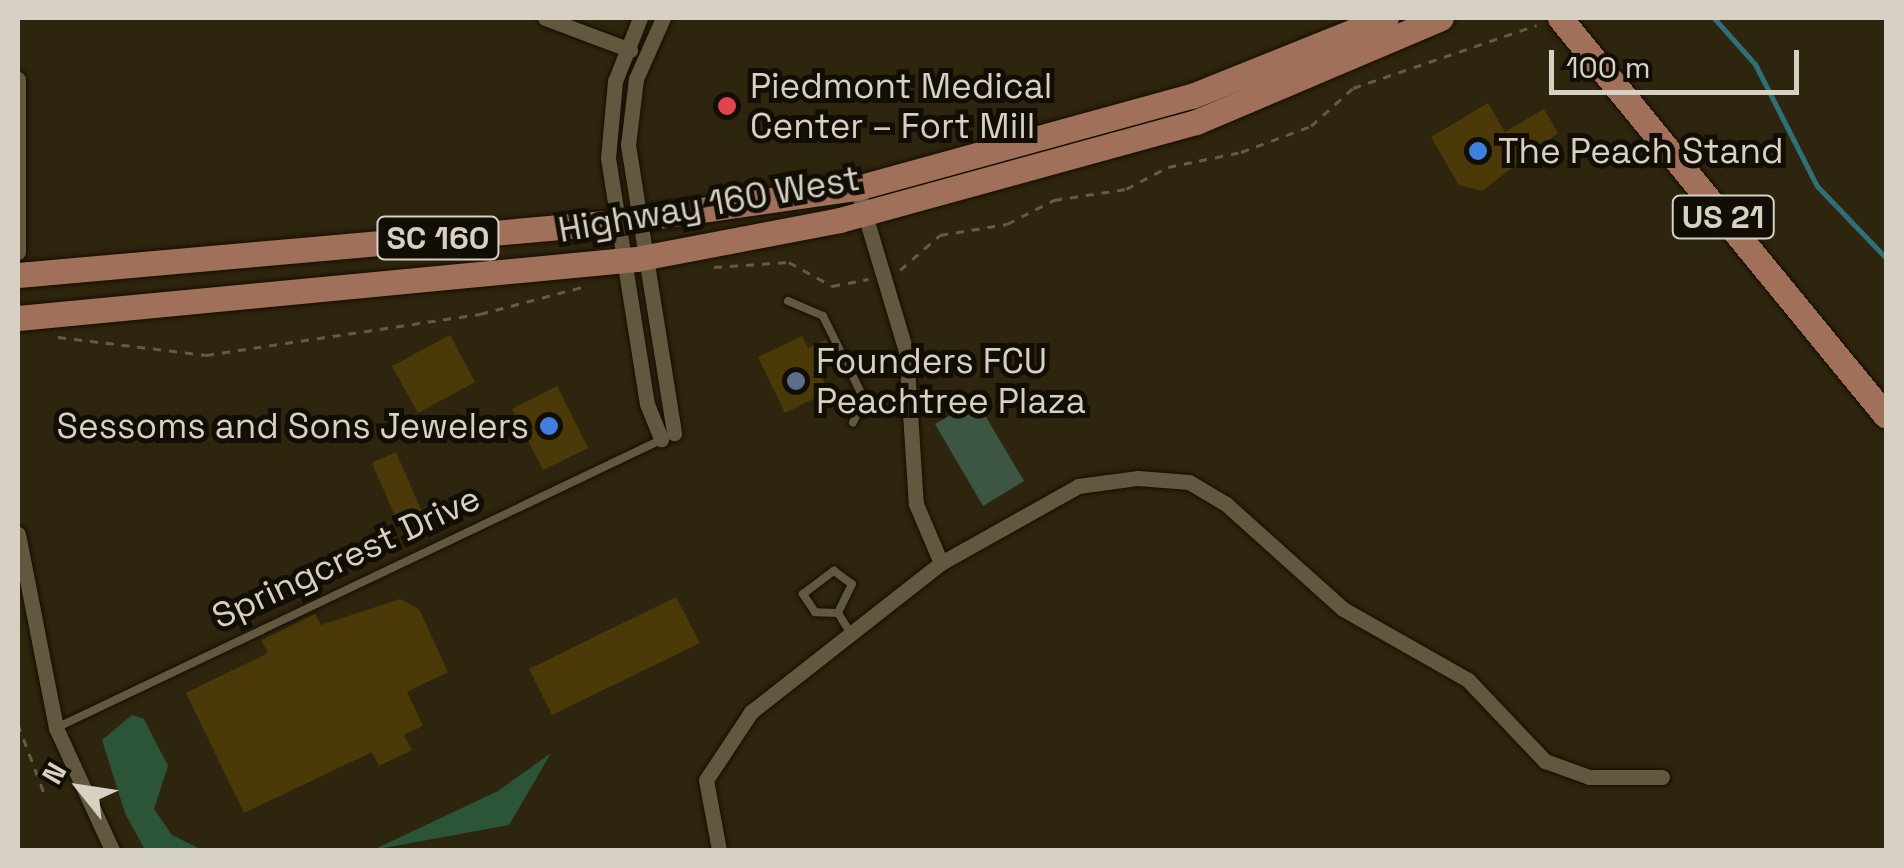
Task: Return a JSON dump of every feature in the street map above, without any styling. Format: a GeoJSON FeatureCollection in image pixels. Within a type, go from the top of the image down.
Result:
{"type":"FeatureCollection","features":[{"type":"Feature","properties":{"kind":"main road","name":"Highway 160 West"},"geometry":{"type":"LineString","coordinates":[[18,318],[632,238],[862,214],[1196,122],[1441,18]]}},
{"type":"Feature","properties":{"kind":"main road","name":"Highway 160 West"},"geometry":{"type":"LineString","coordinates":[[18,275],[632,238],[857,188],[1192,96],[1372,20]]}},
{"type":"Feature","properties":{"kind":"main road","name":"US 21"},"geometry":{"type":"LineString","coordinates":[[1549,21],[1886,416]]}},
{"type":"Feature","properties":{"kind":"street"},"geometry":{"type":"LineString","coordinates":[[545,18],[644,55]]}},
{"type":"Feature","properties":{"kind":"street"},"geometry":{"type":"LineString","coordinates":[[640,18],[625,48],[608,130],[668,436]]}},
{"type":"Feature","properties":{"kind":"street"},"geometry":{"type":"LineString","coordinates":[[663,18],[644,55],[628,119],[632,238],[668,436]]}},
{"type":"Feature","properties":{"kind":"street"},"geometry":{"type":"LineString","coordinates":[[18,79],[18,252]]}},
{"type":"Feature","properties":{"kind":"street"},"geometry":{"type":"LineString","coordinates":[[857,188],[879,276],[906,352],[916,504],[941,563]]}},
{"type":"Feature","properties":{"kind":"street"},"geometry":{"type":"LineString","coordinates":[[719,850],[706,780],[712,759],[751,712],[941,563],[1078,486],[1189,482],[1254,524],[1343,609],[1468,680],[1545,761],[1589,777],[1662,777]]}},
{"type":"Feature","properties":{"kind":"street"},"geometry":{"type":"LineString","coordinates":[[18,534],[56,728],[112,850]]}},
{"type":"Feature","properties":{"kind":"lane"},"geometry":{"type":"LineString","coordinates":[[788,301],[823,316],[864,399],[853,423]]}},
{"type":"Feature","properties":{"kind":"lane","name":"Springcrest Drive"},"geometry":{"type":"LineString","coordinates":[[56,728],[668,436]]}},
{"type":"Feature","properties":{"kind":"lane"},"geometry":{"type":"LineString","coordinates":[[834,570],[852,584],[838,613],[816,612],[802,594],[834,570]]}},
{"type":"Feature","properties":{"kind":"lane"},"geometry":{"type":"LineString","coordinates":[[838,613],[852,636]]}},
{"type":"Feature","properties":{"kind":"path"},"geometry":{"type":"LineString","coordinates":[[702,266],[789,262],[832,286],[914,266],[940,235],[1007,224],[1054,200],[1126,189],[1168,167],[1242,152],[1311,126],[1353,88],[1549,21]]}},
{"type":"Feature","properties":{"kind":"path"},"geometry":{"type":"LineString","coordinates":[[51,336],[206,356],[480,314],[598,280]]}},
{"type":"Feature","properties":{"kind":"path"},"geometry":{"type":"LineString","coordinates":[[18,724],[45,795]]}},
{"type":"Feature","properties":{"kind":"green space"},"geometry":{"type":"Polygon","coordinates":[[[976,400],[1024,481],[983,506],[935,424],[976,400]]]}},
{"type":"Feature","properties":{"kind":"green space"},"geometry":{"type":"Polygon","coordinates":[[[132,715],[144,719],[168,766],[154,809],[172,835],[202,850],[145,850],[125,813],[102,740],[132,715]]]}},
{"type":"Feature","properties":{"kind":"green space"},"geometry":{"type":"Polygon","coordinates":[[[551,753],[509,825],[373,850],[498,791],[551,753]]]}},
{"type":"Feature","properties":{"kind":"building","name":"The Peach Stand"},"geometry":{"type":"Polygon","coordinates":[[[1488,103],[1505,132],[1544,109],[1558,133],[1482,191],[1459,185],[1431,137],[1488,103]]]}},
{"type":"Feature","properties":{"kind":"building"},"geometry":{"type":"Polygon","coordinates":[[[450,335],[475,382],[418,413],[392,366],[450,335]]]}},
{"type":"Feature","properties":{"kind":"building","name":"Founders FCU Peachtree Plaza"},"geometry":{"type":"Polygon","coordinates":[[[802,336],[808,348],[826,339],[837,361],[818,370],[829,391],[785,413],[758,357],[802,336]]]}},
{"type":"Feature","properties":{"kind":"building"},"geometry":{"type":"Polygon","coordinates":[[[557,386],[588,448],[543,470],[512,409],[557,386]]]}},
{"type":"Feature","properties":{"kind":"building"},"geometry":{"type":"Polygon","coordinates":[[[396,452],[428,526],[404,537],[372,463],[396,452]]]}},
{"type":"Feature","properties":{"kind":"building"},"geometry":{"type":"Polygon","coordinates":[[[676,597],[700,643],[552,715],[529,669],[676,597]]]}},
{"type":"Feature","properties":{"kind":"building"},"geometry":{"type":"Polygon","coordinates":[[[400,599],[419,609],[448,672],[407,692],[423,726],[404,735],[412,750],[379,766],[372,752],[244,813],[186,693],[268,653],[261,640],[315,614],[321,625],[400,599]]]}},
{"type":"Feature","properties":{"kind":"waterway"},"geometry":{"type":"LineString","coordinates":[[1714,18],[1755,64],[1817,186],[1886,258]]}},
{"type":"Feature","properties":{"kind":"place","name":"Piedmont Medical Center – Fort Mill"},"geometry":{"type":"Point","coordinates":[727,106]}},
{"type":"Feature","properties":{"kind":"place","name":"The Peach Stand"},"geometry":{"type":"Point","coordinates":[1478,151]}},
{"type":"Feature","properties":{"kind":"place","name":"Founders FCU Peachtree Plaza"},"geometry":{"type":"Point","coordinates":[796,381]}},
{"type":"Feature","properties":{"kind":"place","name":"Sessoms and Sons Jewelers"},"geometry":{"type":"Point","coordinates":[549,426]}}]}
